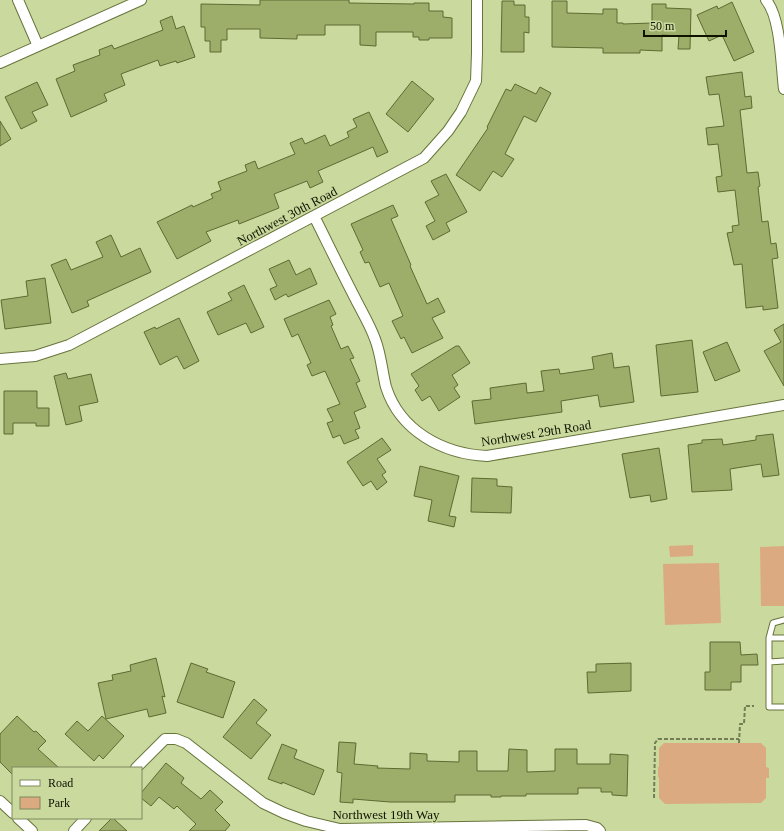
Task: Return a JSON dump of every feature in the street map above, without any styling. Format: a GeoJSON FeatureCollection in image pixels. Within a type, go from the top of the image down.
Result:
{"type":"FeatureCollection","features":[{"type":"Feature","properties":{"kind":"street"},"geometry":{"type":"LineString","coordinates":[[18,0],[38,46]]}},
{"type":"Feature","properties":{"kind":"street"},"geometry":{"type":"LineString","coordinates":[[0,63],[141,0]]}},
{"type":"Feature","properties":{"kind":"street","name":"Northwest 30th Road"},"geometry":{"type":"LineString","coordinates":[[0,359],[35,356],[69,345],[424,158],[448,132],[461,112],[476,81],[477,0]]}},
{"type":"Feature","properties":{"kind":"street"},"geometry":{"type":"LineString","coordinates":[[766,0],[773,13],[776,24],[784,89]]}},
{"type":"Feature","properties":{"kind":"street","name":"Northwest 29th Road"},"geometry":{"type":"LineString","coordinates":[[314,216],[376,340],[387,387],[393,404],[404,419],[418,432],[428,440],[450,450],[474,456],[487,456],[784,405]]}},
{"type":"Feature","properties":{"kind":"street","name":"Northwest 19th Way"},"geometry":{"type":"LineString","coordinates":[[137,767],[165,739],[176,738],[186,743],[263,803],[306,822],[328,827],[340,829],[586,825],[597,828],[600,831]]}},
{"type":"Feature","properties":{"kind":"street"},"geometry":{"type":"LineString","coordinates":[[0,801],[12,812]]}},
{"type":"Feature","properties":{"kind":"street"},"geometry":{"type":"LineString","coordinates":[[19,819],[32,831]]}},
{"type":"Feature","properties":{"kind":"street"},"geometry":{"type":"LineString","coordinates":[[74,831],[85,819]]}},
{"type":"Feature","properties":{"kind":"lane"},"geometry":{"type":"LineString","coordinates":[[784,620],[773,622],[769,638],[769,707],[784,707]]}},
{"type":"Feature","properties":{"kind":"lane"},"geometry":{"type":"LineString","coordinates":[[769,638],[784,638]]}},
{"type":"Feature","properties":{"kind":"lane"},"geometry":{"type":"LineString","coordinates":[[769,662],[784,662]]}},
{"type":"Feature","properties":{"kind":"path"},"geometry":{"type":"LineString","coordinates":[[739,743],[740,724],[744,724],[745,706],[754,706]]}},
{"type":"Feature","properties":{"kind":"path"},"geometry":{"type":"LineString","coordinates":[[654,798],[655,743],[658,738],[739,738]]}},
{"type":"Feature","properties":{"kind":"green space"},"geometry":{"type":"Polygon","coordinates":[[[693,545],[693,556],[670,557],[669,546],[693,545]]]}},
{"type":"Feature","properties":{"kind":"green space"},"geometry":{"type":"Polygon","coordinates":[[[784,546],[784,606],[761,606],[760,547],[784,546]]]}},
{"type":"Feature","properties":{"kind":"green space"},"geometry":{"type":"Polygon","coordinates":[[[719,563],[721,623],[665,625],[663,564],[719,563]]]}},
{"type":"Feature","properties":{"kind":"green space"},"geometry":{"type":"Polygon","coordinates":[[[664,743],[761,743],[766,748],[766,767],[769,768],[769,778],[766,778],[766,798],[761,803],[665,804],[659,798],[658,777],[659,748],[664,743]]]}},
{"type":"Feature","properties":{"kind":"building"},"geometry":{"type":"Polygon","coordinates":[[[260,0],[349,0],[349,3],[429,3],[429,11],[443,11],[443,17],[452,18],[452,38],[429,38],[429,40],[419,40],[419,37],[413,37],[413,32],[376,32],[376,46],[360,45],[360,25],[325,25],[325,35],[297,35],[297,39],[260,38],[260,29],[227,29],[227,40],[221,40],[221,52],[210,52],[210,41],[205,41],[205,27],[201,27],[201,4],[260,5],[260,0]]]}},
{"type":"Feature","properties":{"kind":"building"},"geometry":{"type":"Polygon","coordinates":[[[502,1],[514,1],[514,5],[525,5],[525,17],[529,17],[529,33],[524,32],[524,52],[501,52],[502,1]]]}},
{"type":"Feature","properties":{"kind":"building"},"geometry":{"type":"Polygon","coordinates":[[[552,1],[567,1],[567,13],[603,14],[603,9],[617,9],[617,23],[623,24],[652,23],[652,4],[666,4],[666,8],[691,9],[690,49],[678,49],[679,36],[662,35],[662,51],[640,50],[640,53],[603,53],[603,48],[552,47],[552,1]]]}},
{"type":"Feature","properties":{"kind":"building"},"geometry":{"type":"Polygon","coordinates":[[[732,2],[754,52],[734,61],[722,35],[709,41],[697,15],[717,6],[718,9],[732,2]]]}},
{"type":"Feature","properties":{"kind":"building"},"geometry":{"type":"Polygon","coordinates":[[[172,16],[176,29],[184,26],[195,57],[177,63],[176,61],[160,66],[158,60],[121,74],[125,85],[104,94],[107,101],[71,117],[56,79],[75,71],[73,65],[100,55],[99,50],[112,45],[114,49],[163,30],[160,21],[172,16]]]}},
{"type":"Feature","properties":{"kind":"building"},"geometry":{"type":"Polygon","coordinates":[[[742,72],[745,97],[751,96],[752,108],[740,110],[747,173],[758,172],[762,222],[768,221],[771,244],[776,243],[778,258],[772,259],[778,308],[763,310],[763,306],[746,308],[742,264],[734,265],[727,233],[733,232],[732,226],[739,225],[735,190],[718,192],[716,177],[722,176],[718,144],[708,145],[706,128],[724,126],[719,94],[709,95],[706,77],[742,72]]]}},
{"type":"Feature","properties":{"kind":"building"},"geometry":{"type":"Polygon","coordinates":[[[412,81],[434,99],[408,132],[386,114],[412,81]]]}},
{"type":"Feature","properties":{"kind":"building"},"geometry":{"type":"Polygon","coordinates":[[[37,82],[48,105],[32,112],[37,121],[21,129],[5,97],[37,82]]]}},
{"type":"Feature","properties":{"kind":"building"},"geometry":{"type":"Polygon","coordinates":[[[515,84],[536,94],[540,87],[551,93],[536,122],[524,116],[505,154],[514,159],[502,177],[493,171],[480,191],[456,175],[488,128],[487,127],[506,89],[511,91],[515,84]]]}},
{"type":"Feature","properties":{"kind":"building"},"geometry":{"type":"Polygon","coordinates":[[[369,112],[388,152],[377,157],[373,147],[318,171],[323,182],[310,188],[307,181],[274,194],[279,208],[239,224],[238,220],[206,232],[211,241],[177,259],[157,222],[192,205],[193,207],[213,198],[211,194],[221,190],[218,182],[247,171],[245,165],[255,161],[258,169],[295,154],[290,143],[302,138],[305,144],[325,135],[330,146],[349,137],[347,132],[357,127],[353,119],[369,112]]]}},
{"type":"Feature","properties":{"kind":"building"},"geometry":{"type":"Polygon","coordinates":[[[0,121],[11,139],[0,146],[0,121]]]}},
{"type":"Feature","properties":{"kind":"building"},"geometry":{"type":"Polygon","coordinates":[[[446,174],[467,212],[446,223],[450,231],[433,240],[426,226],[435,221],[425,202],[439,195],[431,181],[446,174]]]}},
{"type":"Feature","properties":{"kind":"building"},"geometry":{"type":"Polygon","coordinates":[[[393,205],[398,216],[391,219],[427,304],[438,298],[445,312],[432,318],[443,338],[412,353],[404,337],[401,339],[392,321],[403,316],[389,283],[380,287],[369,262],[365,263],[360,252],[363,250],[351,224],[393,205]]]}},
{"type":"Feature","properties":{"kind":"building"},"geometry":{"type":"Polygon","coordinates":[[[111,235],[121,257],[140,248],[151,272],[87,301],[89,306],[72,313],[51,265],[66,259],[71,270],[103,257],[96,242],[111,235]]]}},
{"type":"Feature","properties":{"kind":"building"},"geometry":{"type":"Polygon","coordinates":[[[289,260],[296,275],[310,268],[317,284],[288,297],[286,294],[275,300],[270,289],[277,286],[269,269],[289,260]]]}},
{"type":"Feature","properties":{"kind":"building"},"geometry":{"type":"Polygon","coordinates":[[[45,278],[51,323],[5,329],[1,300],[28,296],[26,281],[45,278]]]}},
{"type":"Feature","properties":{"kind":"building"},"geometry":{"type":"Polygon","coordinates":[[[244,285],[264,327],[251,333],[246,323],[218,335],[207,312],[232,300],[228,293],[244,285]]]}},
{"type":"Feature","properties":{"kind":"building"},"geometry":{"type":"Polygon","coordinates":[[[329,300],[336,314],[330,317],[333,325],[331,326],[341,349],[348,346],[354,358],[350,359],[360,381],[356,383],[366,407],[354,412],[360,428],[355,430],[359,438],[344,444],[340,435],[333,438],[327,423],[333,421],[327,409],[340,404],[325,371],[312,376],[307,365],[311,363],[298,334],[292,337],[284,319],[329,300]]]}},
{"type":"Feature","properties":{"kind":"building"},"geometry":{"type":"Polygon","coordinates":[[[179,318],[199,361],[184,369],[177,356],[160,365],[144,332],[155,327],[156,329],[179,318]]]}},
{"type":"Feature","properties":{"kind":"building"},"geometry":{"type":"Polygon","coordinates":[[[784,324],[784,386],[764,351],[781,342],[774,330],[784,324]]]}},
{"type":"Feature","properties":{"kind":"building"},"geometry":{"type":"Polygon","coordinates":[[[692,340],[698,392],[661,396],[656,345],[692,340]]]}},
{"type":"Feature","properties":{"kind":"building"},"geometry":{"type":"Polygon","coordinates":[[[727,342],[740,371],[715,381],[703,352],[727,342]]]}},
{"type":"Feature","properties":{"kind":"building"},"geometry":{"type":"Polygon","coordinates":[[[456,346],[459,346],[470,363],[452,375],[458,385],[454,388],[460,397],[439,411],[430,396],[422,401],[415,390],[419,386],[411,374],[456,346]]]}},
{"type":"Feature","properties":{"kind":"building"},"geometry":{"type":"Polygon","coordinates":[[[612,353],[614,368],[629,366],[634,402],[600,407],[598,395],[561,401],[562,412],[475,424],[472,401],[491,399],[490,388],[526,383],[527,393],[544,391],[541,371],[559,369],[560,374],[594,369],[592,357],[612,353]]]}},
{"type":"Feature","properties":{"kind":"building"},"geometry":{"type":"Polygon","coordinates":[[[66,373],[68,379],[91,374],[98,402],[79,406],[82,421],[66,425],[54,376],[66,373]]]}},
{"type":"Feature","properties":{"kind":"building"},"geometry":{"type":"Polygon","coordinates":[[[4,391],[37,391],[37,408],[49,408],[49,426],[36,426],[36,423],[13,423],[13,434],[4,434],[4,391]]]}},
{"type":"Feature","properties":{"kind":"building"},"geometry":{"type":"Polygon","coordinates":[[[773,434],[779,475],[763,477],[761,464],[730,469],[732,490],[692,492],[688,445],[702,443],[702,440],[722,439],[723,445],[756,440],[756,436],[773,434]]]}},
{"type":"Feature","properties":{"kind":"building"},"geometry":{"type":"Polygon","coordinates":[[[382,438],[391,450],[377,459],[386,472],[382,475],[387,482],[377,490],[371,481],[363,486],[347,462],[382,438]]]}},
{"type":"Feature","properties":{"kind":"building"},"geometry":{"type":"Polygon","coordinates":[[[659,448],[667,499],[651,502],[650,495],[630,498],[622,454],[659,448]]]}},
{"type":"Feature","properties":{"kind":"building"},"geometry":{"type":"Polygon","coordinates":[[[420,466],[459,476],[449,516],[456,517],[454,527],[428,521],[432,500],[414,496],[420,466]]]}},
{"type":"Feature","properties":{"kind":"building"},"geometry":{"type":"Polygon","coordinates":[[[472,478],[497,479],[497,486],[512,487],[511,513],[471,512],[472,478]]]}},
{"type":"Feature","properties":{"kind":"building"},"geometry":{"type":"Polygon","coordinates":[[[710,642],[740,642],[741,655],[757,654],[758,665],[741,665],[741,682],[731,682],[731,690],[705,690],[705,672],[710,672],[710,642]]]}},
{"type":"Feature","properties":{"kind":"building"},"geometry":{"type":"Polygon","coordinates":[[[156,658],[165,697],[162,696],[166,713],[149,717],[147,709],[106,719],[98,683],[113,680],[112,675],[131,671],[130,665],[156,658]]]}},
{"type":"Feature","properties":{"kind":"building"},"geometry":{"type":"Polygon","coordinates":[[[191,663],[208,669],[206,672],[235,682],[223,718],[177,702],[191,663]]]}},
{"type":"Feature","properties":{"kind":"building"},"geometry":{"type":"Polygon","coordinates":[[[631,663],[631,691],[588,693],[587,672],[596,672],[596,664],[631,663]]]}},
{"type":"Feature","properties":{"kind":"building"},"geometry":{"type":"Polygon","coordinates":[[[254,699],[267,710],[256,723],[271,735],[251,759],[223,737],[254,699]]]}},
{"type":"Feature","properties":{"kind":"building"},"geometry":{"type":"Polygon","coordinates":[[[17,716],[46,741],[38,749],[58,767],[12,767],[12,774],[0,762],[0,734],[17,716]]]}},
{"type":"Feature","properties":{"kind":"building"},"geometry":{"type":"Polygon","coordinates":[[[102,716],[124,736],[103,759],[99,755],[94,761],[65,734],[77,721],[88,731],[102,716]]]}},
{"type":"Feature","properties":{"kind":"building"},"geometry":{"type":"Polygon","coordinates":[[[339,742],[356,743],[354,764],[378,766],[377,768],[410,769],[410,753],[427,754],[427,761],[459,762],[459,751],[477,751],[477,771],[508,771],[509,749],[527,750],[527,772],[555,771],[555,749],[577,749],[577,764],[610,764],[610,754],[628,755],[627,796],[612,795],[612,792],[601,792],[601,788],[578,788],[578,794],[526,794],[526,796],[501,797],[491,797],[491,795],[455,795],[455,802],[390,802],[353,799],[353,803],[340,802],[342,773],[337,772],[339,742]]]}},
{"type":"Feature","properties":{"kind":"building"},"geometry":{"type":"Polygon","coordinates":[[[282,744],[297,750],[294,758],[324,770],[314,795],[282,782],[282,784],[268,779],[282,744]]]}},
{"type":"Feature","properties":{"kind":"building"},"geometry":{"type":"Polygon","coordinates":[[[166,763],[184,778],[181,783],[201,799],[210,790],[223,802],[215,810],[230,825],[225,831],[189,831],[196,824],[177,806],[174,809],[159,797],[151,806],[142,799],[142,792],[166,763]]]}},
{"type":"Feature","properties":{"kind":"building"},"geometry":{"type":"Polygon","coordinates":[[[111,819],[114,819],[127,831],[99,831],[111,819]]]}}]}
